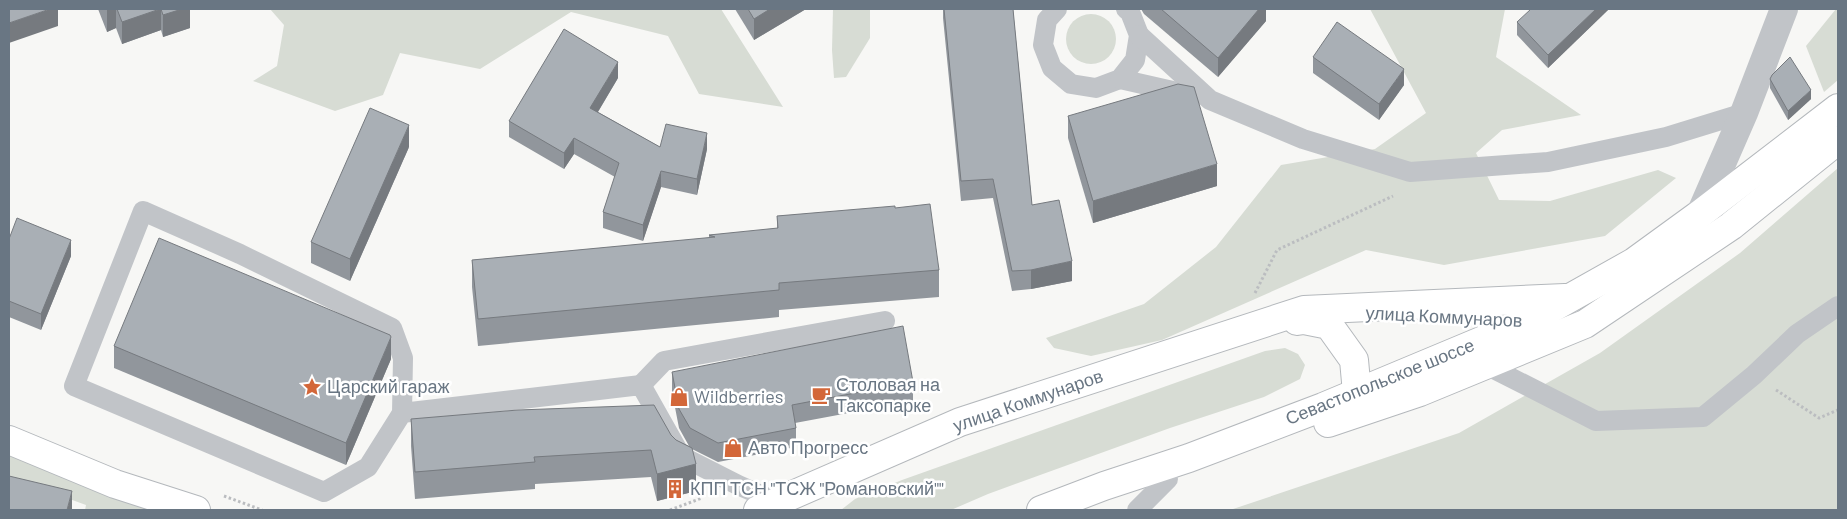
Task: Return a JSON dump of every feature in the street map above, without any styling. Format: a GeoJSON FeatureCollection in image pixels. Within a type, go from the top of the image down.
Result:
{"type":"FeatureCollection","features":[{"type":"Feature","properties":{"kind":"main road","name":"Севастопольское шоссе"},"geometry":{"type":"LineString","coordinates":[[1041,510],[1104,486],[1325,415],[1357,393],[1530,321],[1569,297],[1634,262],[1838,108]]}},
{"type":"Feature","properties":{"kind":"main road"},"geometry":{"type":"LineString","coordinates":[[1088,510],[1325,415],[1420,392],[1585,324],[1730,226],[1838,140]]}},
{"type":"Feature","properties":{"kind":"main road","name":"Севастопольское шоссе"},"geometry":{"type":"LineString","coordinates":[[1665,270],[1700,214]]}},
{"type":"Feature","properties":{"kind":"main road","name":"улица Коммунаров"},"geometry":{"type":"LineString","coordinates":[[768,506],[960,422],[1256,312],[1569,297]]}},
{"type":"Feature","properties":{"kind":"main road","name":"улица Коммунаров"},"geometry":{"type":"LineString","coordinates":[[1304,310],[1585,324]]}},
{"type":"Feature","properties":{"kind":"main road"},"geometry":{"type":"LineString","coordinates":[[1256,312],[1330,325],[1354,360],[1357,393]]}},
{"type":"Feature","properties":{"kind":"main road"},"geometry":{"type":"LineString","coordinates":[[1256,312],[1299,332],[1320,339],[1338,365],[1334,389],[1325,415]]}},
{"type":"Feature","properties":{"kind":"main road"},"geometry":{"type":"LineString","coordinates":[[9,440],[115,484],[196,510]]}},
{"type":"Feature","properties":{"kind":"street"},"geometry":{"type":"LineString","coordinates":[[1700,214],[1744,113],[1784,9]]}},
{"type":"Feature","properties":{"kind":"lane"},"geometry":{"type":"LineString","coordinates":[[1057,9],[1047,20],[1043,45],[1052,68],[1071,84],[1096,88],[1120,79],[1135,60],[1139,35]]}},
{"type":"Feature","properties":{"kind":"lane"},"geometry":{"type":"LineString","coordinates":[[1126,9],[1130,12],[1139,35],[1210,100]]}},
{"type":"Feature","properties":{"kind":"lane"},"geometry":{"type":"LineString","coordinates":[[1120,79],[1210,100],[1303,139],[1410,172],[1548,162],[1666,137],[1744,113]]}},
{"type":"Feature","properties":{"kind":"lane"},"geometry":{"type":"LineString","coordinates":[[143,212],[240,254],[392,328],[403,358],[402,413],[368,467],[324,492],[74,386],[143,212]]}},
{"type":"Feature","properties":{"kind":"lane"},"geometry":{"type":"LineString","coordinates":[[1486,365],[1596,421],[1703,417],[1754,375],[1798,334],[1838,306]]}},
{"type":"Feature","properties":{"kind":"lane"},"geometry":{"type":"LineString","coordinates":[[402,413],[641,385],[664,361],[885,321]]}},
{"type":"Feature","properties":{"kind":"lane"},"geometry":{"type":"LineString","coordinates":[[641,385],[681,456],[738,485],[768,506]]}},
{"type":"Feature","properties":{"kind":"lane"},"geometry":{"type":"LineString","coordinates":[[1137,510],[1168,479]]}},
{"type":"Feature","properties":{"kind":"path"},"geometry":{"type":"LineString","coordinates":[[1256,312],[1277,250],[1399,194],[1410,172]]}},
{"type":"Feature","properties":{"kind":"path"},"geometry":{"type":"LineString","coordinates":[[1754,375],[1820,418],[1838,410]]}},
{"type":"Feature","properties":{"kind":"shaded area"},"geometry":{"type":"Polygon","coordinates":[[[270,9],[721,9],[783,107],[699,94],[668,36],[571,12],[480,69],[400,53],[383,95],[335,111],[253,81],[277,66],[284,25],[270,9]]]}},
{"type":"Feature","properties":{"kind":"shaded area"},"geometry":{"type":"Polygon","coordinates":[[[833,9],[870,9],[870,38],[846,77],[834,78],[832,50],[833,9]]]}},
{"type":"Feature","properties":{"kind":"shaded area"},"geometry":{"type":"Polygon","coordinates":[[[1370,9],[1505,9],[1496,57],[1581,115],[1502,130],[1476,153],[1499,200],[1550,201],[1658,170],[1676,178],[1605,236],[1444,265],[1366,250],[1162,340],[1091,356],[1054,348],[1046,338],[1144,304],[1216,247],[1281,165],[1375,149],[1426,113],[1370,9]]]}},
{"type":"Feature","properties":{"kind":"shaded area"},"geometry":{"type":"Polygon","coordinates":[[[1836,9],[1838,9],[1838,80],[1824,92],[1806,46],[1836,9]]]}},
{"type":"Feature","properties":{"kind":"shaded area"},"geometry":{"type":"Polygon","coordinates":[[[1086,14],[1096,14],[1109,21],[1116,34],[1116,44],[1109,57],[1096,64],[1086,64],[1077,60],[1070,53],[1066,44],[1066,34],[1070,25],[1077,18],[1086,14]]]}},
{"type":"Feature","properties":{"kind":"shaded area"},"geometry":{"type":"Polygon","coordinates":[[[1838,168],[1838,510],[1230,510],[1459,433],[1600,353],[1740,253],[1838,168]]]}},
{"type":"Feature","properties":{"kind":"shaded area"},"geometry":{"type":"Polygon","coordinates":[[[1285,348],[1298,354],[1305,365],[1300,379],[1264,397],[1170,428],[988,494],[951,510],[841,510],[855,499],[902,480],[1265,351],[1285,348]]]}},
{"type":"Feature","properties":{"kind":"shaded area"},"geometry":{"type":"Polygon","coordinates":[[[9,445],[196,510],[85,510],[86,505],[9,477],[9,445]]]}},
{"type":"Feature","properties":{"kind":"building"},"geometry":{"type":"Polygon","coordinates":[[[9,9],[50,9],[9,23],[9,9]]]}},
{"type":"Feature","properties":{"kind":"building"},"geometry":{"type":"Polygon","coordinates":[[[117,9],[160,9],[122,22],[117,9]]]}},
{"type":"Feature","properties":{"kind":"building"},"geometry":{"type":"Polygon","coordinates":[[[161,9],[182,9],[163,15],[161,9]]]}},
{"type":"Feature","properties":{"kind":"building"},"geometry":{"type":"Polygon","coordinates":[[[748,9],[770,9],[754,19],[748,9]]]}},
{"type":"Feature","properties":{"kind":"building"},"geometry":{"type":"Polygon","coordinates":[[[944,9],[1013,9],[1032,205],[1059,200],[1072,261],[1031,270],[1012,271],[993,179],[961,181],[944,9]]]}},
{"type":"Feature","properties":{"kind":"building"},"geometry":{"type":"Polygon","coordinates":[[[1161,9],[1259,9],[1218,58],[1161,9]]]}},
{"type":"Feature","properties":{"kind":"building"},"geometry":{"type":"Polygon","coordinates":[[[1531,9],[1596,9],[1548,55],[1517,22],[1531,9]]]}},
{"type":"Feature","properties":{"kind":"building"},"geometry":{"type":"Polygon","coordinates":[[[1337,22],[1404,69],[1379,104],[1313,57],[1337,22]]]}},
{"type":"Feature","properties":{"kind":"building"},"geometry":{"type":"Polygon","coordinates":[[[564,29],[618,62],[590,108],[660,147],[666,124],[707,133],[697,179],[661,171],[643,225],[603,212],[619,163],[574,138],[564,153],[509,121],[564,29]]]}},
{"type":"Feature","properties":{"kind":"building"},"geometry":{"type":"Polygon","coordinates":[[[1790,57],[1811,90],[1788,111],[1770,79],[1790,57]]]}},
{"type":"Feature","properties":{"kind":"building"},"geometry":{"type":"Polygon","coordinates":[[[1178,84],[1194,87],[1217,164],[1093,201],[1068,116],[1178,84]]]}},
{"type":"Feature","properties":{"kind":"building"},"geometry":{"type":"Polygon","coordinates":[[[370,108],[409,125],[350,259],[311,242],[370,108]]]}},
{"type":"Feature","properties":{"kind":"building"},"geometry":{"type":"Polygon","coordinates":[[[930,204],[939,270],[779,283],[779,290],[478,319],[472,260],[715,237],[709,235],[778,228],[777,216],[930,204]]]}},
{"type":"Feature","properties":{"kind":"building"},"geometry":{"type":"Polygon","coordinates":[[[17,218],[71,240],[41,314],[9,301],[9,239],[17,218]]]}},
{"type":"Feature","properties":{"kind":"building"},"geometry":{"type":"Polygon","coordinates":[[[159,238],[390,335],[391,337],[346,443],[114,346],[159,238]]]}},
{"type":"Feature","properties":{"kind":"building"},"geometry":{"type":"Polygon","coordinates":[[[903,326],[913,382],[792,405],[796,428],[718,443],[690,428],[679,409],[672,372],[903,326]]]}},
{"type":"Feature","properties":{"kind":"building"},"geometry":{"type":"Polygon","coordinates":[[[654,405],[671,435],[676,440],[692,448],[696,464],[657,474],[651,450],[534,457],[535,462],[415,472],[411,419],[518,410],[654,405]]]}},
{"type":"Feature","properties":{"kind":"building"},"geometry":{"type":"Polygon","coordinates":[[[9,476],[72,491],[67,510],[9,510],[9,476]]]}},
{"type":"Feature","properties":{"kind":"place","name":"Царский гараж"},"geometry":{"type":"Point","coordinates":[312,387]}},
{"type":"Feature","properties":{"kind":"place","name":"Столовая на Таксопарке"},"geometry":{"type":"Point","coordinates":[821,395]}},
{"type":"Feature","properties":{"kind":"place","name":"Wildberries"},"geometry":{"type":"Point","coordinates":[679,397]}},
{"type":"Feature","properties":{"kind":"place","name":"Авто Прогресс"},"geometry":{"type":"Point","coordinates":[733,448]}},
{"type":"Feature","properties":{"kind":"place","name":"КПП ТСН \"ТСЖ \"Романовский\"\""},"geometry":{"type":"Point","coordinates":[675,489]}}]}
